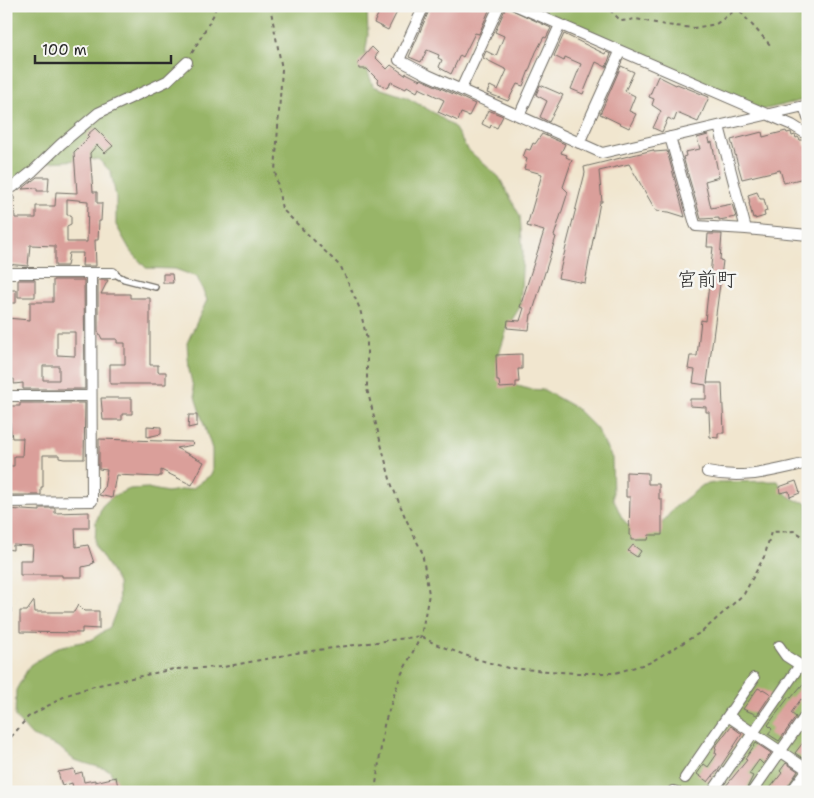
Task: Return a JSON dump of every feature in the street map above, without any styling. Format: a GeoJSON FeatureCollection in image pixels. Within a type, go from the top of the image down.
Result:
{"type":"FeatureCollection","features":[{"type":"Feature","properties":{"kind":"street"},"geometry":{"type":"LineString","coordinates":[[424,6],[399,60],[602,153],[806,106],[808,118]]}},
{"type":"Feature","properties":{"kind":"street"},"geometry":{"type":"LineString","coordinates":[[461,90],[499,6]]}},
{"type":"Feature","properties":{"kind":"street"},"geometry":{"type":"LineString","coordinates":[[516,6],[792,125],[808,135]]}},
{"type":"Feature","properties":{"kind":"street"},"geometry":{"type":"LineString","coordinates":[[520,116],[560,25]]}},
{"type":"Feature","properties":{"kind":"street"},"geometry":{"type":"LineString","coordinates":[[579,143],[620,52]]}},
{"type":"Feature","properties":{"kind":"street"},"geometry":{"type":"LineString","coordinates":[[6,189],[13,187],[33,171],[61,144],[98,113],[167,81],[187,62]]}},
{"type":"Feature","properties":{"kind":"street"},"geometry":{"type":"LineString","coordinates":[[720,126],[746,228]]}},
{"type":"Feature","properties":{"kind":"street"},"geometry":{"type":"LineString","coordinates":[[670,137],[696,226],[746,228],[808,235]]}},
{"type":"Feature","properties":{"kind":"street"},"geometry":{"type":"LineString","coordinates":[[6,273],[114,273]]}},
{"type":"Feature","properties":{"kind":"street"},"geometry":{"type":"LineString","coordinates":[[6,502],[92,501],[91,273]]}},
{"type":"Feature","properties":{"kind":"street"},"geometry":{"type":"LineString","coordinates":[[6,396],[91,396]]}},
{"type":"Feature","properties":{"kind":"street"},"geometry":{"type":"LineString","coordinates":[[707,472],[741,476],[808,462]]}},
{"type":"Feature","properties":{"kind":"street"},"geometry":{"type":"LineString","coordinates":[[6,611],[6,640]]}},
{"type":"Feature","properties":{"kind":"street"},"geometry":{"type":"LineString","coordinates":[[715,788],[800,664],[786,656],[779,646]]}},
{"type":"Feature","properties":{"kind":"street"},"geometry":{"type":"LineString","coordinates":[[685,778],[754,678]]}},
{"type":"Feature","properties":{"kind":"street"},"geometry":{"type":"LineString","coordinates":[[752,792],[808,712]]}},
{"type":"Feature","properties":{"kind":"street"},"geometry":{"type":"LineString","coordinates":[[728,716],[807,770],[791,792]]}},
{"type":"Feature","properties":{"kind":"lane"},"geometry":{"type":"LineString","coordinates":[[114,273],[124,279],[155,287]]}},
{"type":"Feature","properties":{"kind":"path"},"geometry":{"type":"LineString","coordinates":[[187,62],[214,14],[216,6]]}},
{"type":"Feature","properties":{"kind":"path"},"geometry":{"type":"LineString","coordinates":[[270,6],[282,69],[275,171],[282,209],[341,266],[360,310],[367,340],[367,389],[391,483],[422,552],[429,594],[421,636],[400,677],[384,725],[375,792]]}},
{"type":"Feature","properties":{"kind":"path"},"geometry":{"type":"LineString","coordinates":[[603,6],[622,22],[636,19],[694,28],[716,24],[736,8],[772,47]]}},
{"type":"Feature","properties":{"kind":"path"},"geometry":{"type":"LineString","coordinates":[[803,6],[808,12]]}},
{"type":"Feature","properties":{"kind":"path"},"geometry":{"type":"LineString","coordinates":[[6,743],[28,717],[67,695],[94,686],[174,669],[224,667],[296,652],[421,636],[435,644],[472,658],[508,668],[575,673],[615,673],[650,663],[704,631],[744,594],[765,555],[771,532],[795,530],[808,540]]}},
{"type":"Feature","properties":{"kind":"green space"},"geometry":{"type":"Polygon","coordinates":[[[6,6],[367,6],[368,36],[364,61],[373,86],[406,97],[454,127],[467,149],[499,177],[520,216],[523,253],[520,307],[508,326],[499,354],[502,374],[512,384],[528,389],[544,390],[576,408],[596,428],[612,458],[613,498],[622,518],[636,534],[656,531],[674,508],[703,485],[719,482],[778,481],[789,496],[808,503],[808,792],[123,792],[109,770],[74,760],[59,747],[32,736],[15,717],[16,690],[30,665],[58,647],[91,640],[110,627],[119,603],[118,583],[95,545],[96,522],[102,506],[113,496],[130,489],[147,488],[167,492],[193,488],[212,474],[212,449],[196,400],[189,370],[187,343],[207,300],[197,277],[175,269],[146,268],[130,250],[116,225],[116,197],[111,172],[98,159],[48,162],[6,185],[6,6]]]}},
{"type":"Feature","properties":{"kind":"green space"},"geometry":{"type":"Polygon","coordinates":[[[528,6],[808,6],[808,99],[762,110],[528,6]]]}},
{"type":"Feature","properties":{"kind":"building"},"geometry":{"type":"Polygon","coordinates":[[[382,6],[400,6],[388,30],[374,23],[382,6]]]}},
{"type":"Feature","properties":{"kind":"building"},"geometry":{"type":"Polygon","coordinates":[[[431,6],[486,6],[490,8],[479,34],[475,33],[463,57],[460,55],[451,74],[439,67],[442,60],[438,58],[439,55],[427,50],[421,62],[409,57],[431,6]]]}},
{"type":"Feature","properties":{"kind":"building"},"geometry":{"type":"Polygon","coordinates":[[[506,7],[551,28],[536,52],[523,86],[517,84],[508,101],[487,93],[490,86],[498,90],[507,70],[483,58],[486,51],[496,56],[504,36],[495,32],[506,7]]]}},
{"type":"Feature","properties":{"kind":"building"},"geometry":{"type":"Polygon","coordinates":[[[564,34],[605,54],[606,52],[611,54],[606,67],[596,62],[583,94],[571,89],[581,64],[565,57],[564,61],[554,56],[564,34]]]}},
{"type":"Feature","properties":{"kind":"building"},"geometry":{"type":"Polygon","coordinates":[[[372,47],[378,53],[375,57],[387,69],[391,65],[405,75],[406,73],[421,79],[475,104],[469,116],[461,113],[458,121],[438,112],[444,100],[419,88],[417,92],[407,86],[406,89],[391,82],[387,88],[377,82],[378,80],[367,69],[359,69],[358,63],[372,47]]]}},
{"type":"Feature","properties":{"kind":"building"},"geometry":{"type":"Polygon","coordinates":[[[621,66],[634,72],[625,91],[635,96],[629,111],[636,114],[629,128],[600,114],[621,66]]]}},
{"type":"Feature","properties":{"kind":"building"},"geometry":{"type":"Polygon","coordinates":[[[658,76],[709,97],[698,122],[677,113],[674,121],[668,118],[662,132],[653,128],[661,111],[652,105],[654,99],[649,97],[658,76]]]}},
{"type":"Feature","properties":{"kind":"building"},"geometry":{"type":"Polygon","coordinates":[[[540,85],[563,95],[549,122],[540,117],[547,101],[536,95],[540,85]]]}},
{"type":"Feature","properties":{"kind":"building"},"geometry":{"type":"Polygon","coordinates":[[[488,110],[503,116],[497,128],[491,125],[490,128],[482,124],[488,110]]]}},
{"type":"Feature","properties":{"kind":"building"},"geometry":{"type":"Polygon","coordinates":[[[95,128],[113,146],[105,153],[97,145],[90,153],[93,192],[97,192],[97,203],[102,203],[98,240],[95,240],[96,266],[82,266],[83,253],[69,253],[67,266],[55,266],[55,246],[30,245],[28,266],[6,264],[6,196],[14,196],[15,218],[36,218],[36,206],[55,206],[56,192],[77,193],[74,152],[89,137],[87,135],[95,128]],[[67,199],[67,215],[71,215],[71,224],[67,226],[67,242],[87,242],[88,201],[67,199]]]}},
{"type":"Feature","properties":{"kind":"building"},"geometry":{"type":"Polygon","coordinates":[[[786,131],[787,133],[791,132],[792,136],[795,135],[796,138],[798,137],[800,140],[803,140],[805,146],[807,145],[808,177],[784,183],[780,170],[742,179],[731,140],[762,132],[763,137],[786,131]]]}},
{"type":"Feature","properties":{"kind":"building"},"geometry":{"type":"Polygon","coordinates":[[[542,134],[565,144],[561,153],[567,155],[566,157],[572,160],[563,187],[568,192],[554,236],[556,237],[531,314],[529,330],[507,328],[508,320],[520,321],[524,308],[520,307],[544,231],[527,226],[542,174],[524,169],[527,159],[523,157],[526,149],[530,150],[533,143],[535,144],[542,134]]]}},
{"type":"Feature","properties":{"kind":"building"},"geometry":{"type":"Polygon","coordinates":[[[708,135],[710,143],[712,142],[719,177],[705,181],[711,208],[732,204],[736,217],[719,220],[719,218],[701,219],[683,157],[686,156],[685,152],[700,149],[697,138],[708,135]]]}},
{"type":"Feature","properties":{"kind":"building"},"geometry":{"type":"Polygon","coordinates":[[[653,150],[654,152],[667,151],[685,217],[669,212],[656,211],[629,164],[599,171],[602,202],[600,202],[585,283],[558,278],[585,173],[584,167],[653,150]]]}},
{"type":"Feature","properties":{"kind":"building"},"geometry":{"type":"Polygon","coordinates":[[[37,177],[49,177],[48,191],[37,191],[37,188],[22,189],[37,177]]]}},
{"type":"Feature","properties":{"kind":"building"},"geometry":{"type":"Polygon","coordinates":[[[757,192],[760,199],[764,199],[767,211],[764,212],[765,216],[755,219],[755,217],[753,218],[748,195],[757,192]]]}},
{"type":"Feature","properties":{"kind":"building"},"geometry":{"type":"Polygon","coordinates":[[[708,234],[722,234],[720,260],[723,261],[707,383],[722,383],[724,433],[718,433],[718,438],[710,437],[709,412],[706,412],[706,407],[690,406],[690,399],[706,399],[706,385],[693,383],[695,370],[688,369],[690,356],[697,356],[701,320],[705,321],[713,247],[707,247],[708,234]]]}},
{"type":"Feature","properties":{"kind":"building"},"geometry":{"type":"Polygon","coordinates":[[[163,274],[172,274],[173,283],[163,283],[163,274]]]}},
{"type":"Feature","properties":{"kind":"building"},"geometry":{"type":"Polygon","coordinates":[[[18,280],[35,280],[35,297],[18,297],[18,280]]]}},
{"type":"Feature","properties":{"kind":"building"},"geometry":{"type":"Polygon","coordinates":[[[53,280],[84,280],[85,389],[23,389],[23,383],[14,384],[14,379],[6,380],[6,318],[30,320],[30,302],[53,302],[53,280]],[[57,332],[57,355],[75,356],[75,332],[57,332]],[[43,366],[43,380],[59,380],[59,366],[43,366]]]}},
{"type":"Feature","properties":{"kind":"building"},"geometry":{"type":"Polygon","coordinates":[[[98,280],[108,280],[101,294],[130,294],[130,298],[150,298],[150,365],[158,365],[158,372],[166,372],[166,384],[110,384],[110,364],[125,364],[125,343],[117,343],[117,339],[102,339],[98,331],[98,280]]]}},
{"type":"Feature","properties":{"kind":"building"},"geometry":{"type":"Polygon","coordinates":[[[7,290],[16,290],[16,303],[7,303],[7,290]]]}},
{"type":"Feature","properties":{"kind":"building"},"geometry":{"type":"Polygon","coordinates":[[[522,354],[522,369],[518,369],[519,382],[516,382],[516,387],[500,388],[499,381],[497,381],[496,355],[522,354]]]}},
{"type":"Feature","properties":{"kind":"building"},"geometry":{"type":"Polygon","coordinates":[[[101,398],[132,398],[132,414],[122,414],[122,420],[103,420],[101,398]]]}},
{"type":"Feature","properties":{"kind":"building"},"geometry":{"type":"Polygon","coordinates":[[[20,403],[85,403],[84,459],[64,459],[59,458],[59,455],[43,455],[43,487],[41,487],[41,495],[6,495],[6,466],[14,466],[14,456],[22,456],[23,438],[12,438],[10,423],[10,406],[20,406],[20,403]]]}},
{"type":"Feature","properties":{"kind":"building"},"geometry":{"type":"Polygon","coordinates":[[[189,415],[197,415],[197,426],[188,428],[189,415]]]}},
{"type":"Feature","properties":{"kind":"building"},"geometry":{"type":"Polygon","coordinates":[[[147,426],[161,427],[161,434],[147,437],[147,426]]]}},
{"type":"Feature","properties":{"kind":"building"},"geometry":{"type":"Polygon","coordinates":[[[99,439],[192,442],[193,445],[176,448],[204,462],[192,485],[161,470],[161,476],[159,477],[116,475],[112,498],[99,495],[104,488],[107,470],[99,469],[99,439]]]}},
{"type":"Feature","properties":{"kind":"building"},"geometry":{"type":"Polygon","coordinates":[[[626,472],[648,473],[648,484],[659,484],[659,499],[662,499],[662,535],[649,535],[648,540],[631,540],[629,535],[630,497],[626,497],[626,472]]]}},
{"type":"Feature","properties":{"kind":"building"},"geometry":{"type":"Polygon","coordinates":[[[796,481],[800,493],[790,497],[789,491],[780,493],[779,487],[796,481]]]}},
{"type":"Feature","properties":{"kind":"building"},"geometry":{"type":"Polygon","coordinates":[[[40,508],[55,508],[55,513],[89,512],[89,528],[75,528],[76,547],[88,545],[94,563],[82,567],[82,577],[20,575],[20,560],[32,560],[33,546],[13,545],[13,550],[6,549],[6,509],[40,511],[40,508]]]}},
{"type":"Feature","properties":{"kind":"building"},"geometry":{"type":"Polygon","coordinates":[[[633,545],[641,551],[637,557],[628,551],[633,545]]]}},
{"type":"Feature","properties":{"kind":"building"},"geometry":{"type":"Polygon","coordinates":[[[34,601],[35,612],[74,612],[78,605],[84,611],[99,611],[99,629],[82,628],[82,633],[20,632],[20,611],[27,611],[34,601]]]}},
{"type":"Feature","properties":{"kind":"building"},"geometry":{"type":"Polygon","coordinates":[[[808,678],[808,704],[801,699],[791,713],[796,717],[779,741],[768,734],[772,729],[768,725],[789,697],[791,698],[808,678]]]}},
{"type":"Feature","properties":{"kind":"building"},"geometry":{"type":"Polygon","coordinates":[[[758,688],[771,694],[757,715],[743,709],[758,688]]]}},
{"type":"Feature","properties":{"kind":"building"},"geometry":{"type":"Polygon","coordinates":[[[731,726],[742,734],[717,772],[708,782],[697,774],[704,764],[708,767],[717,754],[715,753],[715,747],[731,726]]]}},
{"type":"Feature","properties":{"kind":"building"},"geometry":{"type":"Polygon","coordinates":[[[808,736],[808,756],[805,760],[795,753],[808,736]]]}},
{"type":"Feature","properties":{"kind":"building"},"geometry":{"type":"Polygon","coordinates":[[[756,743],[771,753],[763,764],[759,760],[749,774],[753,776],[745,792],[721,792],[747,760],[745,759],[756,743]]]}},
{"type":"Feature","properties":{"kind":"building"},"geometry":{"type":"Polygon","coordinates":[[[786,763],[798,771],[784,792],[767,792],[782,773],[780,771],[786,763]]]}},
{"type":"Feature","properties":{"kind":"building"},"geometry":{"type":"Polygon","coordinates":[[[74,769],[75,774],[82,772],[84,782],[95,780],[95,782],[116,777],[119,792],[74,792],[72,783],[62,786],[58,772],[74,769]]]}},
{"type":"Feature","properties":{"kind":"district","name":"宮前町"},"geometry":{"type":"Point","coordinates":[707,279]}}]}
